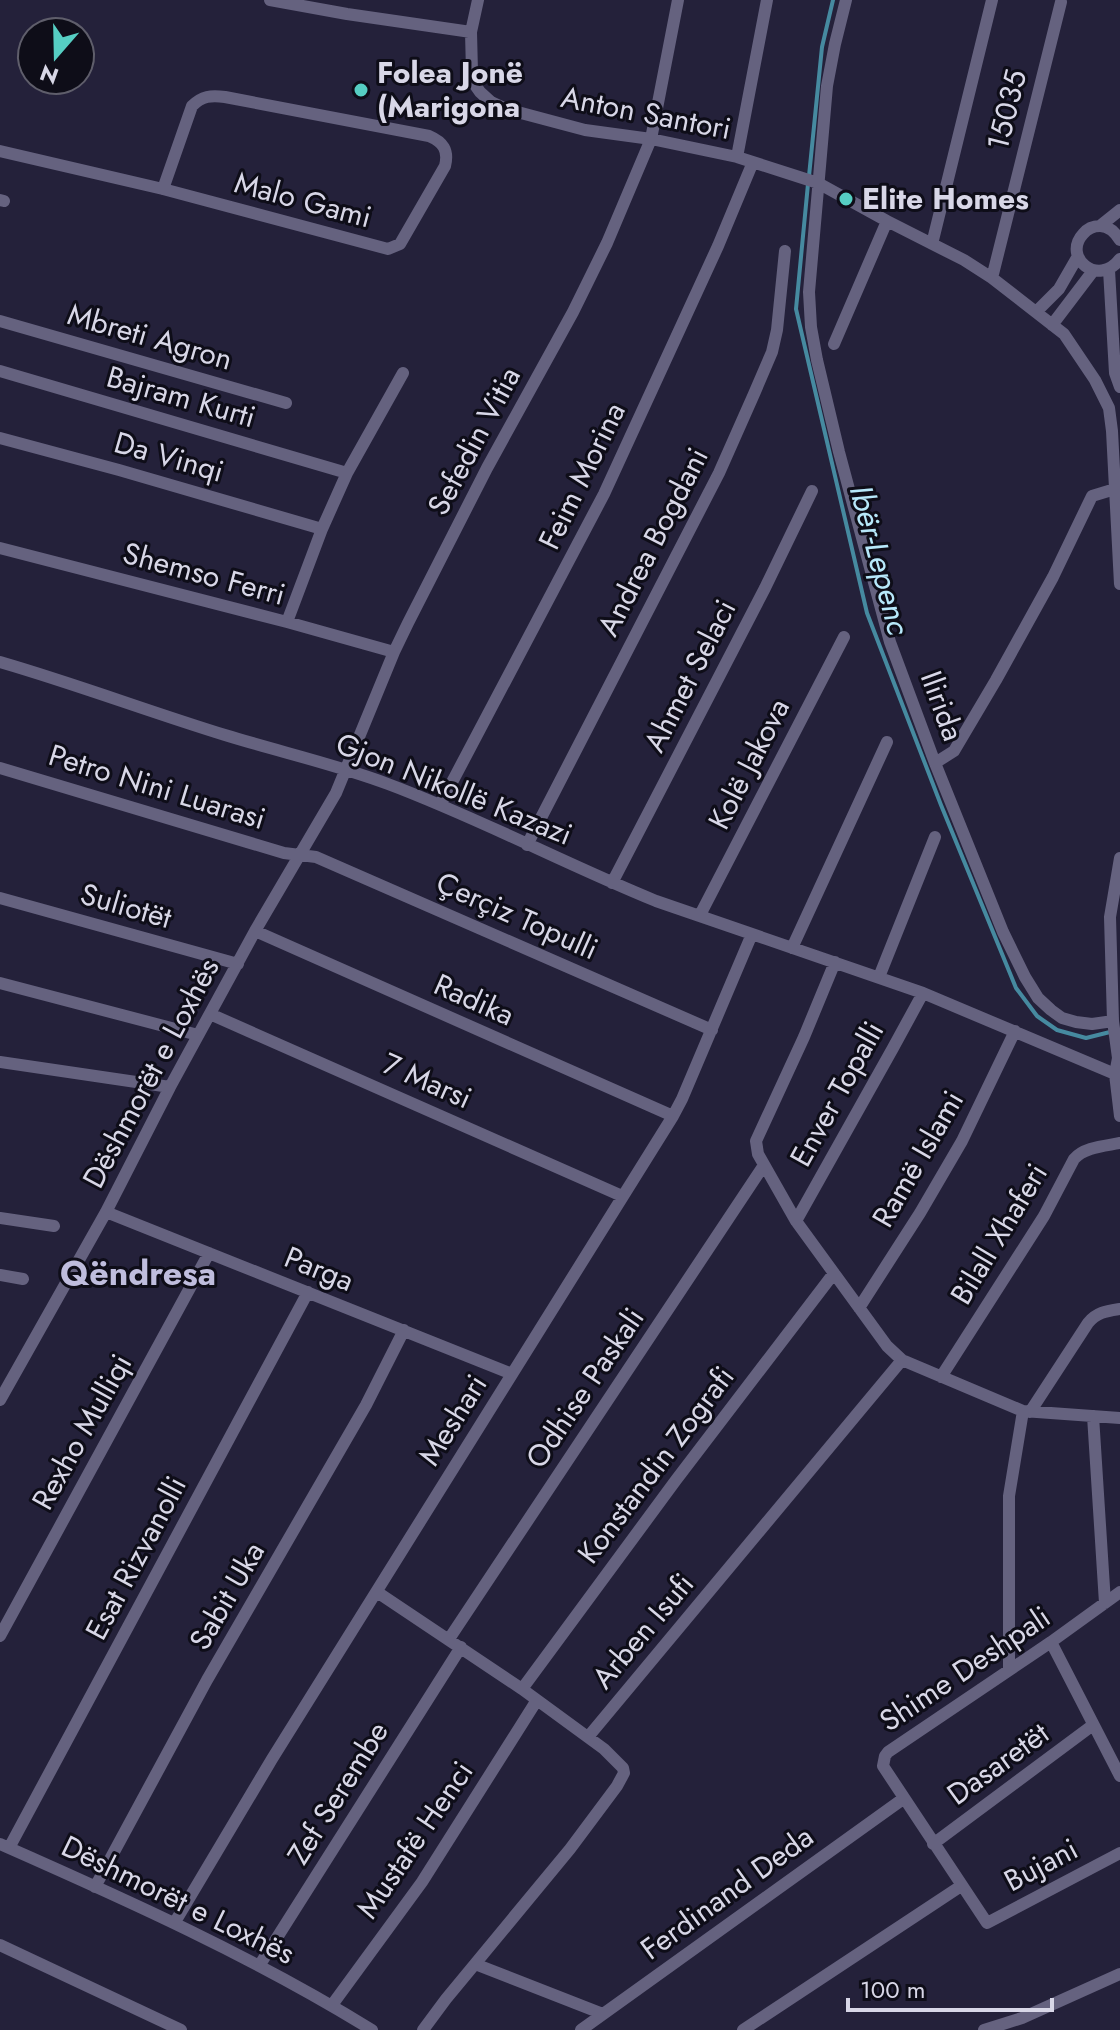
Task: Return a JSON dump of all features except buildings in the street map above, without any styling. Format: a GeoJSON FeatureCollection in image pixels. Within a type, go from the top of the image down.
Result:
{"type":"FeatureCollection","features":[{"type":"Feature","properties":{"kind":"street"},"geometry":{"type":"LineString","coordinates":[[270,0],[471,32]]}},
{"type":"Feature","properties":{"kind":"street","name":"Anton Santori"},"geometry":{"type":"LineString","coordinates":[[478,0],[471,32],[473,82],[491,102],[506,109],[585,130],[651,139],[737,157],[818,183],[964,260],[1064,334],[1095,380],[1109,408],[1120,584]]}},
{"type":"Feature","properties":{"kind":"street","name":"Sefedin Vitia"},"geometry":{"type":"LineString","coordinates":[[347,770],[394,652],[487,468],[573,312],[607,243],[651,139],[678,0]]}},
{"type":"Feature","properties":{"kind":"street"},"geometry":{"type":"LineString","coordinates":[[737,157],[767,0]]}},
{"type":"Feature","properties":{"kind":"street","name":"Ilirida"},"geometry":{"type":"LineString","coordinates":[[846,0],[827,86],[809,292],[817,360],[839,452],[890,642],[1003,932],[1025,977],[1038,998],[1051,1010],[1062,1018],[1076,1022],[1092,1024],[1113,1021]]}},
{"type":"Feature","properties":{"kind":"street"},"geometry":{"type":"LineString","coordinates":[[932,244],[992,0]]}},
{"type":"Feature","properties":{"kind":"street","name":"15035"},"geometry":{"type":"LineString","coordinates":[[992,278],[1061,2]]}},
{"type":"Feature","properties":{"kind":"street","name":"Malo Gami"},"geometry":{"type":"LineString","coordinates":[[0,151],[163,189],[388,249],[400,244],[445,166],[446,151],[443,144],[429,136],[206,96],[192,106],[163,189]]}},
{"type":"Feature","properties":{"kind":"street","name":"Feim Morina"},"geometry":{"type":"LineString","coordinates":[[440,805],[604,494],[718,246],[753,162]]}},
{"type":"Feature","properties":{"kind":"street"},"geometry":{"type":"LineString","coordinates":[[1100,226],[1120,210]]}},
{"type":"Feature","properties":{"kind":"street"},"geometry":{"type":"LineString","coordinates":[[834,344],[887,221]]}},
{"type":"Feature","properties":{"kind":"street"},"geometry":{"type":"LineString","coordinates":[[1036,312],[1059,289],[1078,256],[1081,235],[1100,226],[1113,231],[1120,240]]}},
{"type":"Feature","properties":{"kind":"street","name":"Andrea Bogdani"},"geometry":{"type":"LineString","coordinates":[[527,845],[719,473],[754,394],[772,352],[777,330],[785,251]]}},
{"type":"Feature","properties":{"kind":"street"},"geometry":{"type":"LineString","coordinates":[[1078,256],[1086,268],[1093,271],[1109,270],[1120,259]]}},
{"type":"Feature","properties":{"kind":"street"},"geometry":{"type":"LineString","coordinates":[[1109,270],[1115,373],[1120,387]]}},
{"type":"Feature","properties":{"kind":"street"},"geometry":{"type":"LineString","coordinates":[[1052,325],[1093,271]]}},
{"type":"Feature","properties":{"kind":"street","name":"Mbreti Agron"},"geometry":{"type":"LineString","coordinates":[[0,321],[286,403]]}},
{"type":"Feature","properties":{"kind":"street","name":"Bajram Kurti"},"geometry":{"type":"LineString","coordinates":[[0,371],[347,473]]}},
{"type":"Feature","properties":{"kind":"street"},"geometry":{"type":"LineString","coordinates":[[287,622],[347,473],[403,373]]}},
{"type":"Feature","properties":{"kind":"street","name":"Da Vinqi"},"geometry":{"type":"LineString","coordinates":[[0,438],[322,529]]}},
{"type":"Feature","properties":{"kind":"street"},"geometry":{"type":"LineString","coordinates":[[935,763],[954,751],[996,680],[1053,577],[1092,496],[1115,489]]}},
{"type":"Feature","properties":{"kind":"street","name":"Ahmet Selaci"},"geometry":{"type":"LineString","coordinates":[[612,883],[812,491]]}},
{"type":"Feature","properties":{"kind":"street","name":"Shemso Ferri"},"geometry":{"type":"LineString","coordinates":[[0,548],[394,652]]}},
{"type":"Feature","properties":{"kind":"street","name":"Kolë Jakova"},"geometry":{"type":"LineString","coordinates":[[700,915],[844,637]]}},
{"type":"Feature","properties":{"kind":"street","name":"Gjon Nikollë Kazazi"},"geometry":{"type":"LineString","coordinates":[[0,662],[227,736],[347,770],[440,805],[612,883],[923,993],[1115,1074]]}},
{"type":"Feature","properties":{"kind":"street"},"geometry":{"type":"LineString","coordinates":[[792,948],[887,742]]}},
{"type":"Feature","properties":{"kind":"street","name":"Petro Nini Luarasi"},"geometry":{"type":"LineString","coordinates":[[0,768],[284,853],[300,854]]}},
{"type":"Feature","properties":{"kind":"street","name":"Dëshmorët e Loxhës"},"geometry":{"type":"LineString","coordinates":[[0,1400],[106,1212],[255,931],[347,770]]}},
{"type":"Feature","properties":{"kind":"street"},"geometry":{"type":"LineString","coordinates":[[879,977],[935,837]]}},
{"type":"Feature","properties":{"kind":"street","name":"Çerçiz Topulli"},"geometry":{"type":"LineString","coordinates":[[300,854],[316,857],[712,1030]]}},
{"type":"Feature","properties":{"kind":"street"},"geometry":{"type":"LineString","coordinates":[[1120,858],[1110,917],[1113,1021],[1118,1058],[1115,1074],[1120,1116]]}},
{"type":"Feature","properties":{"kind":"street","name":"Suliotët"},"geometry":{"type":"LineString","coordinates":[[0,898],[238,964]]}},
{"type":"Feature","properties":{"kind":"street","name":"Radika"},"geometry":{"type":"LineString","coordinates":[[255,931],[673,1116]]}},
{"type":"Feature","properties":{"kind":"street","name":"Meshari"},"geometry":{"type":"LineString","coordinates":[[175,1922],[272,1759],[673,1116],[752,934]]}},
{"type":"Feature","properties":{"kind":"street"},"geometry":{"type":"LineString","coordinates":[[835,962],[756,1141],[758,1154],[796,1221],[887,1346],[902,1360],[1027,1412],[1120,1418]]}},
{"type":"Feature","properties":{"kind":"street"},"geometry":{"type":"LineString","coordinates":[[0,983],[198,1035]]}},
{"type":"Feature","properties":{"kind":"street","name":"Enver Topalli"},"geometry":{"type":"LineString","coordinates":[[796,1221],[923,993]]}},
{"type":"Feature","properties":{"kind":"street","name":"7 Marsi"},"geometry":{"type":"LineString","coordinates":[[210,1014],[622,1196]]}},
{"type":"Feature","properties":{"kind":"street","name":"Ramë Islami"},"geometry":{"type":"LineString","coordinates":[[859,1308],[962,1141],[1015,1031]]}},
{"type":"Feature","properties":{"kind":"street"},"geometry":{"type":"LineString","coordinates":[[0,1062],[170,1087]]}},
{"type":"Feature","properties":{"kind":"street","name":"Bilall Xhaferi"},"geometry":{"type":"LineString","coordinates":[[941,1377],[1044,1216],[1074,1159],[1079,1153],[1120,1143]]}},
{"type":"Feature","properties":{"kind":"street","name":"Odhise Paskali"},"geometry":{"type":"LineString","coordinates":[[449,1639],[764,1165]]}},
{"type":"Feature","properties":{"kind":"street","name":"Parga"},"geometry":{"type":"LineString","coordinates":[[106,1212],[512,1374]]}},
{"type":"Feature","properties":{"kind":"street"},"geometry":{"type":"LineString","coordinates":[[0,1218],[54,1226]]}},
{"type":"Feature","properties":{"kind":"street","name":"Rexho Mulliqi"},"geometry":{"type":"LineString","coordinates":[[0,1636],[209,1253]]}},
{"type":"Feature","properties":{"kind":"street","name":"Konstandin Zografi"},"geometry":{"type":"LineString","coordinates":[[522,1689],[834,1273]]}},
{"type":"Feature","properties":{"kind":"street"},"geometry":{"type":"LineString","coordinates":[[0,1275],[23,1279]]}},
{"type":"Feature","properties":{"kind":"street","name":"Esat Rizvanolli"},"geometry":{"type":"LineString","coordinates":[[5,1846],[308,1292]]}},
{"type":"Feature","properties":{"kind":"street"},"geometry":{"type":"LineString","coordinates":[[1009,1669],[1009,1496],[1027,1412],[1094,1315],[1120,1309]]}},
{"type":"Feature","properties":{"kind":"street","name":"Sabit Uka"},"geometry":{"type":"LineString","coordinates":[[95,1887],[194,1704],[366,1405],[404,1330]]}},
{"type":"Feature","properties":{"kind":"street","name":"Arben Isufi"},"geometry":{"type":"LineString","coordinates":[[588,1737],[902,1360]]}},
{"type":"Feature","properties":{"kind":"street"},"geometry":{"type":"LineString","coordinates":[[1093,1416],[1105,1603]]}},
{"type":"Feature","properties":{"kind":"street"},"geometry":{"type":"LineString","coordinates":[[377,1592],[522,1689],[588,1737],[623,1768],[621,1780],[570,1849],[423,2030]]}},
{"type":"Feature","properties":{"kind":"street","name":"Shime Deshpali"},"geometry":{"type":"LineString","coordinates":[[987,1923],[903,1799],[883,1761],[888,1752],[1120,1592]]}},
{"type":"Feature","properties":{"kind":"street"},"geometry":{"type":"LineString","coordinates":[[1051,1642],[1120,1776]]}},
{"type":"Feature","properties":{"kind":"street","name":"Zef Serembe"},"geometry":{"type":"LineString","coordinates":[[259,1966],[461,1647]]}},
{"type":"Feature","properties":{"kind":"street","name":"Mustafë Henci"},"geometry":{"type":"LineString","coordinates":[[332,2005],[422,1882],[537,1700]]}},
{"type":"Feature","properties":{"kind":"street","name":"Dasaretët"},"geometry":{"type":"LineString","coordinates":[[933,1844],[1093,1725]]}},
{"type":"Feature","properties":{"kind":"street","name":"Ferdinand Deda"},"geometry":{"type":"LineString","coordinates":[[581,2030],[903,1799]]}},
{"type":"Feature","properties":{"kind":"street","name":"Dëshmorët e Loxhës"},"geometry":{"type":"LineString","coordinates":[[5,1846],[175,1922],[332,2005],[372,2030]]}},
{"type":"Feature","properties":{"kind":"street","name":"Bujani"},"geometry":{"type":"LineString","coordinates":[[987,1923],[1120,1853]]}},
{"type":"Feature","properties":{"kind":"street"},"geometry":{"type":"LineString","coordinates":[[743,2030],[961,1886]]}},
{"type":"Feature","properties":{"kind":"street"},"geometry":{"type":"LineString","coordinates":[[0,1945],[173,2028]]}},
{"type":"Feature","properties":{"kind":"street"},"geometry":{"type":"LineString","coordinates":[[475,1964],[603,2014]]}},
{"type":"Feature","properties":{"kind":"street"},"geometry":{"type":"LineString","coordinates":[[984,2030],[1022,2018],[1120,1974]]}},
{"type":"Feature","properties":{"kind":"waterway","name":"Ibër-Lepenc"},"geometry":{"type":"LineString","coordinates":[[809,176],[822,47],[833,0]]}},
{"type":"Feature","properties":{"kind":"waterway","name":"Ibër-Lepenc"},"geometry":{"type":"LineString","coordinates":[[808,184],[796,309],[867,613],[1016,988],[1037,1016],[1057,1030],[1086,1038],[1114,1031]]}},
{"type":"Feature","properties":{"kind":"place","name":"Folea Jonë (Marigona"},"geometry":{"type":"Point","coordinates":[361,90]}},
{"type":"Feature","properties":{"kind":"place","name":"Elite Homes"},"geometry":{"type":"Point","coordinates":[846,199]}},
{"type":"Feature","properties":{"kind":"district","name":"Qëndresa"},"geometry":{"type":"Point","coordinates":[138,1273]}}]}
